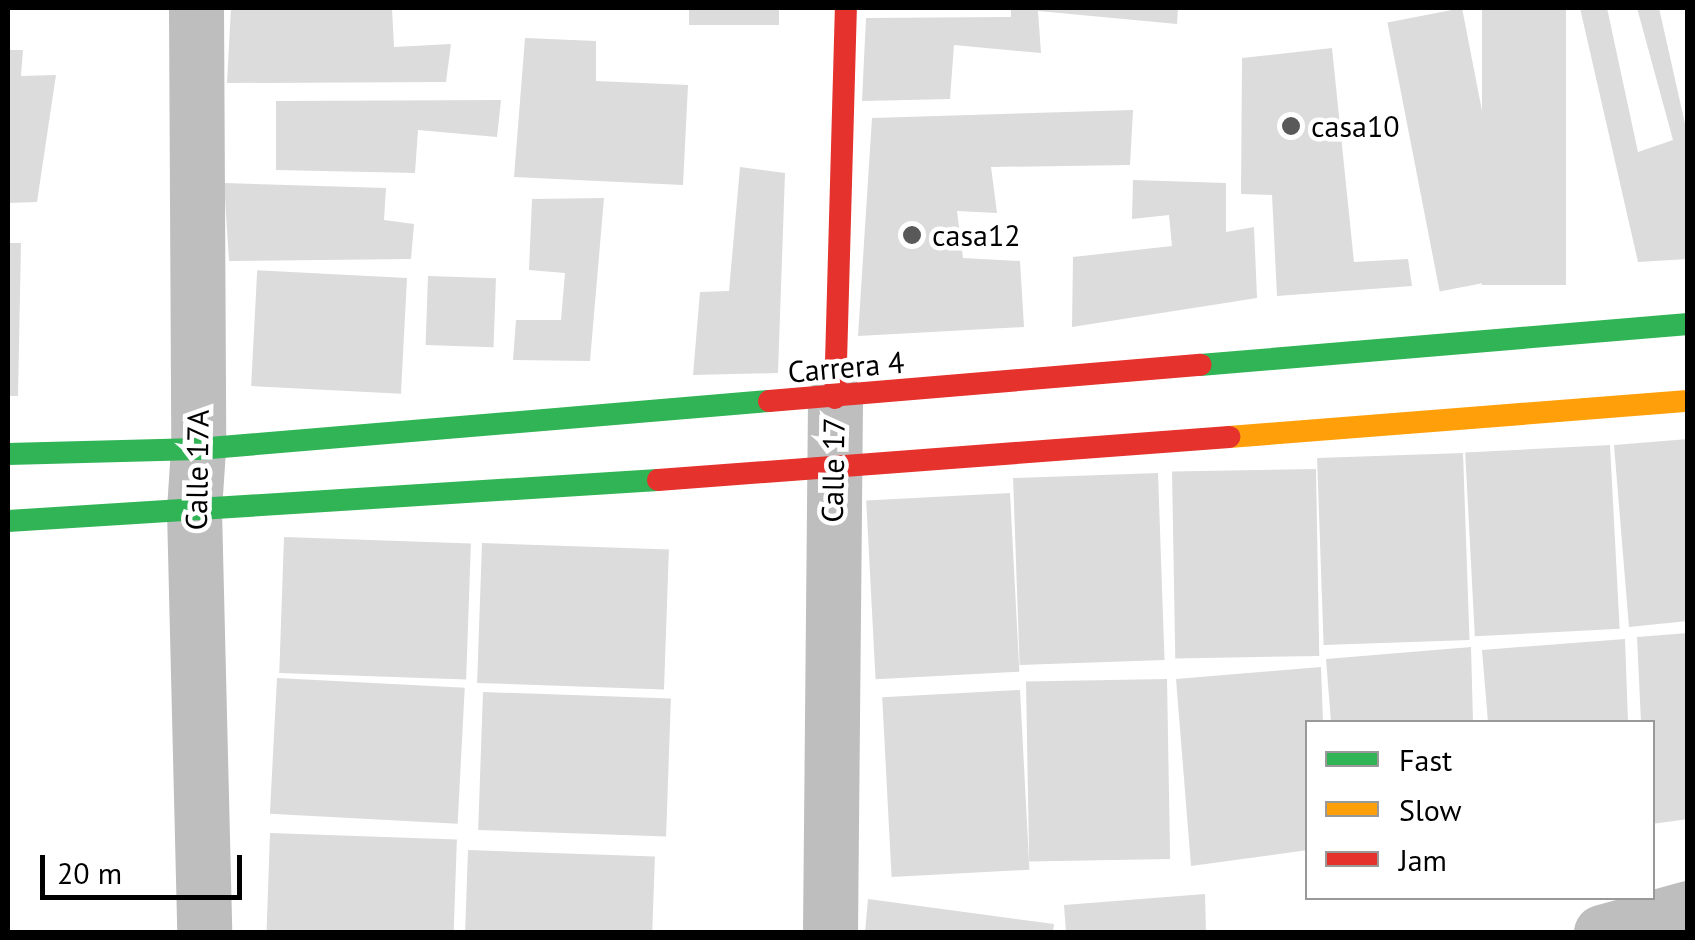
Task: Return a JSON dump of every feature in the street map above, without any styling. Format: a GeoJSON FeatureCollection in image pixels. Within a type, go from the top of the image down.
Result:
{"type":"FeatureCollection","features":[{"type":"Feature","properties":{"kind":"main road","name":"Calle 17"},"geometry":{"type":"LineString","coordinates":[[835,398],[846,8]]}},
{"type":"Feature","properties":{"kind":"main road","name":"Carrera 4"},"geometry":{"type":"LineString","coordinates":[[8,454],[198,449],[1688,324]]}},
{"type":"Feature","properties":{"kind":"main road"},"geometry":{"type":"LineString","coordinates":[[8,521],[832,469],[1688,401]]}},
{"type":"Feature","properties":{"kind":"street","name":"Calle 17A"},"geometry":{"type":"LineString","coordinates":[[196,8],[198,449],[194,510],[204,932]]}},
{"type":"Feature","properties":{"kind":"street","name":"Calle 17"},"geometry":{"type":"LineString","coordinates":[[830,932],[835,398]]}},
{"type":"Feature","properties":{"kind":"street"},"geometry":{"type":"LineString","coordinates":[[1600,932],[1688,908]]}},
{"type":"Feature","properties":{"kind":"building"},"geometry":{"type":"Polygon","coordinates":[[[231,8],[392,8],[394,47],[451,44],[446,82],[227,83],[231,8]]]}},
{"type":"Feature","properties":{"kind":"building"},"geometry":{"type":"Polygon","coordinates":[[[689,8],[779,8],[779,25],[689,25],[689,8]]]}},
{"type":"Feature","properties":{"kind":"building"},"geometry":{"type":"Polygon","coordinates":[[[1011,8],[1178,8],[1177,24],[1038,11],[1041,53],[954,45],[950,99],[862,101],[866,18],[1011,17],[1011,8]]]}},
{"type":"Feature","properties":{"kind":"building"},"geometry":{"type":"Polygon","coordinates":[[[1462,8],[1514,277],[1440,291],[1387,23],[1462,8]]]}},
{"type":"Feature","properties":{"kind":"building"},"geometry":{"type":"Polygon","coordinates":[[[1482,8],[1566,8],[1566,285],[1482,285],[1482,8]]]}},
{"type":"Feature","properties":{"kind":"building"},"geometry":{"type":"Polygon","coordinates":[[[1580,8],[1607,8],[1638,152],[1673,140],[1637,8],[1659,8],[1688,137],[1688,259],[1638,262],[1580,8]]]}},
{"type":"Feature","properties":{"kind":"building"},"geometry":{"type":"Polygon","coordinates":[[[525,38],[596,41],[596,81],[688,85],[683,185],[514,177],[525,38]]]}},
{"type":"Feature","properties":{"kind":"building","name":"casa10"},"geometry":{"type":"Polygon","coordinates":[[[1332,48],[1354,262],[1408,259],[1412,286],[1277,296],[1272,195],[1241,194],[1242,58],[1332,48]]]}},
{"type":"Feature","properties":{"kind":"building"},"geometry":{"type":"Polygon","coordinates":[[[8,50],[23,50],[21,76],[56,75],[37,202],[8,203],[8,50]]]}},
{"type":"Feature","properties":{"kind":"building"},"geometry":{"type":"Polygon","coordinates":[[[501,100],[497,137],[418,130],[415,173],[276,170],[276,101],[501,100]]]}},
{"type":"Feature","properties":{"kind":"building","name":"casa12"},"geometry":{"type":"Polygon","coordinates":[[[1133,110],[1130,165],[991,167],[997,213],[957,211],[963,258],[1020,261],[1024,327],[858,336],[872,118],[1133,110]]]}},
{"type":"Feature","properties":{"kind":"building"},"geometry":{"type":"Polygon","coordinates":[[[740,167],[785,173],[778,373],[693,375],[700,292],[729,291],[740,167]]]}},
{"type":"Feature","properties":{"kind":"building"},"geometry":{"type":"Polygon","coordinates":[[[1133,180],[1226,183],[1226,232],[1254,227],[1257,298],[1072,327],[1073,257],[1172,246],[1169,215],[1132,219],[1133,180]]]}},
{"type":"Feature","properties":{"kind":"building"},"geometry":{"type":"Polygon","coordinates":[[[224,183],[386,188],[384,220],[414,224],[411,259],[229,261],[224,183]]]}},
{"type":"Feature","properties":{"kind":"building"},"geometry":{"type":"Polygon","coordinates":[[[604,198],[590,361],[513,360],[516,320],[561,320],[565,273],[529,270],[532,199],[604,198]]]}},
{"type":"Feature","properties":{"kind":"building"},"geometry":{"type":"Polygon","coordinates":[[[8,243],[21,243],[18,396],[8,396],[8,243]]]}},
{"type":"Feature","properties":{"kind":"building"},"geometry":{"type":"Polygon","coordinates":[[[257,270],[407,278],[401,394],[251,386],[257,270]]]}},
{"type":"Feature","properties":{"kind":"building"},"geometry":{"type":"Polygon","coordinates":[[[428,276],[496,278],[494,347],[426,345],[428,276]]]}},
{"type":"Feature","properties":{"kind":"building"},"geometry":{"type":"Polygon","coordinates":[[[1688,439],[1688,621],[1629,627],[1614,445],[1688,439]]]}},
{"type":"Feature","properties":{"kind":"building"},"geometry":{"type":"Polygon","coordinates":[[[1610,445],[1620,629],[1475,636],[1465,453],[1610,445]]]}},
{"type":"Feature","properties":{"kind":"building"},"geometry":{"type":"Polygon","coordinates":[[[1463,453],[1470,640],[1324,645],[1317,458],[1463,453]]]}},
{"type":"Feature","properties":{"kind":"building"},"geometry":{"type":"Polygon","coordinates":[[[1316,469],[1319,656],[1175,658],[1172,472],[1316,469]]]}},
{"type":"Feature","properties":{"kind":"building"},"geometry":{"type":"Polygon","coordinates":[[[1158,473],[1165,660],[1020,665],[1013,478],[1158,473]]]}},
{"type":"Feature","properties":{"kind":"building"},"geometry":{"type":"Polygon","coordinates":[[[1010,493],[1019,672],[876,679],[866,501],[1010,493]]]}},
{"type":"Feature","properties":{"kind":"building"},"geometry":{"type":"Polygon","coordinates":[[[284,537],[471,544],[466,679],[279,673],[284,537]]]}},
{"type":"Feature","properties":{"kind":"building"},"geometry":{"type":"Polygon","coordinates":[[[482,543],[669,550],[664,689],[477,683],[482,543]]]}},
{"type":"Feature","properties":{"kind":"building"},"geometry":{"type":"Polygon","coordinates":[[[1688,633],[1688,819],[1655,824],[1655,720],[1641,720],[1637,637],[1688,633]]]}},
{"type":"Feature","properties":{"kind":"building"},"geometry":{"type":"Polygon","coordinates":[[[1625,639],[1628,720],[1488,720],[1482,650],[1625,639]]]}},
{"type":"Feature","properties":{"kind":"building"},"geometry":{"type":"Polygon","coordinates":[[[1471,647],[1473,720],[1331,720],[1326,659],[1471,647]]]}},
{"type":"Feature","properties":{"kind":"building"},"geometry":{"type":"Polygon","coordinates":[[[1321,667],[1323,720],[1305,720],[1305,850],[1191,866],[1176,679],[1321,667]]]}},
{"type":"Feature","properties":{"kind":"building"},"geometry":{"type":"Polygon","coordinates":[[[277,678],[465,688],[458,824],[270,814],[277,678]]]}},
{"type":"Feature","properties":{"kind":"building"},"geometry":{"type":"Polygon","coordinates":[[[1167,679],[1170,859],[1029,861],[1026,681],[1167,679]]]}},
{"type":"Feature","properties":{"kind":"building"},"geometry":{"type":"Polygon","coordinates":[[[1020,690],[1029,870],[892,877],[882,697],[1020,690]]]}},
{"type":"Feature","properties":{"kind":"building"},"geometry":{"type":"Polygon","coordinates":[[[483,692],[671,699],[666,836],[478,830],[483,692]]]}},
{"type":"Feature","properties":{"kind":"building"},"geometry":{"type":"Polygon","coordinates":[[[270,833],[457,840],[454,932],[267,932],[270,833]]]}},
{"type":"Feature","properties":{"kind":"building"},"geometry":{"type":"Polygon","coordinates":[[[468,850],[655,857],[652,932],[465,932],[468,850]]]}},
{"type":"Feature","properties":{"kind":"building"},"geometry":{"type":"Polygon","coordinates":[[[1205,894],[1206,932],[1066,932],[1064,905],[1205,894]]]}},
{"type":"Feature","properties":{"kind":"building"},"geometry":{"type":"Polygon","coordinates":[[[868,899],[1054,924],[1053,932],[865,932],[868,899]]]}},
{"type":"Feature","properties":{"kind":"traffic: fast"},"geometry":{"type":"LineString","coordinates":[[1200,365],[1688,324]]}},
{"type":"Feature","properties":{"kind":"traffic: fast"},"geometry":{"type":"LineString","coordinates":[[8,454],[198,449],[769,401]]}},
{"type":"Feature","properties":{"kind":"traffic: fast"},"geometry":{"type":"LineString","coordinates":[[8,521],[658,480]]}},
{"type":"Feature","properties":{"kind":"traffic: slow"},"geometry":{"type":"LineString","coordinates":[[1229,437],[1688,401]]}},
{"type":"Feature","properties":{"kind":"traffic: jam"},"geometry":{"type":"LineString","coordinates":[[835,398],[846,8]]}},
{"type":"Feature","properties":{"kind":"traffic: jam"},"geometry":{"type":"LineString","coordinates":[[769,401],[1200,365]]}},
{"type":"Feature","properties":{"kind":"traffic: jam"},"geometry":{"type":"LineString","coordinates":[[658,480],[1229,437]]}},
{"type":"Feature","properties":{"kind":"place","name":"casa10"},"geometry":{"type":"Point","coordinates":[1291,126]}},
{"type":"Feature","properties":{"kind":"place","name":"casa12"},"geometry":{"type":"Point","coordinates":[912,235]}}]}
